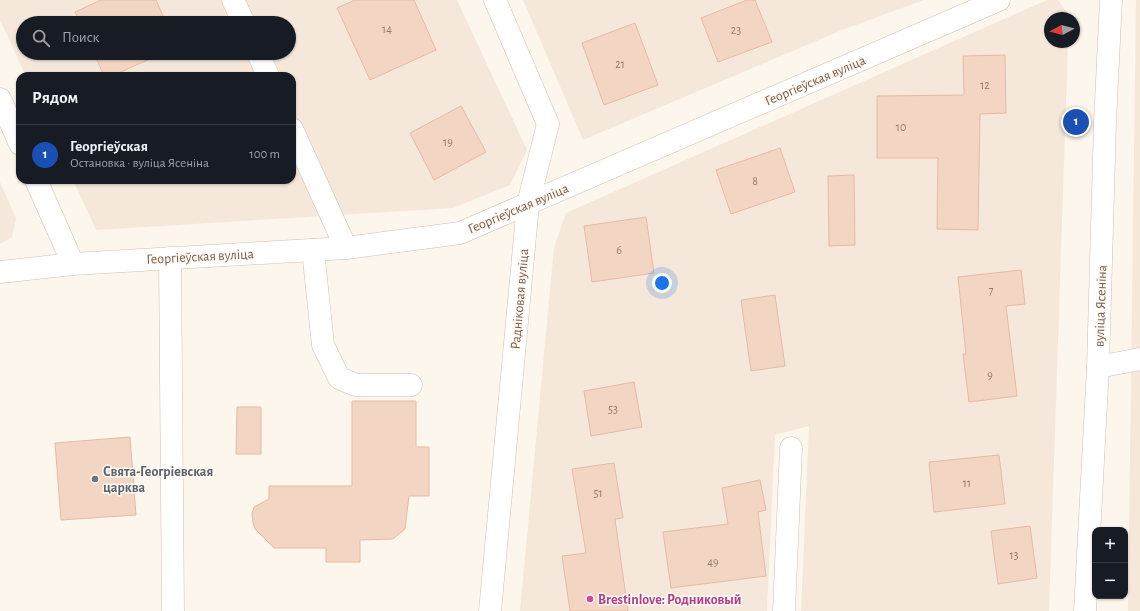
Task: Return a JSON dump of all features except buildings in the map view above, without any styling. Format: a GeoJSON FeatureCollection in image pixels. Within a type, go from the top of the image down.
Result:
{"type":"FeatureCollection","features":[{"type":"Feature","properties":{"kind":"street"},"geometry":{"type":"LineString","coordinates":[[234,0],[241,16]]}},
{"type":"Feature","properties":{"kind":"street","name":"Радніковая вуліца"},"geometry":{"type":"LineString","coordinates":[[490,611],[528,204],[548,124],[495,0]]}},
{"type":"Feature","properties":{"kind":"street","name":"Георгіеўская вуліца"},"geometry":{"type":"LineString","coordinates":[[0,272],[73,264],[346,248],[460,233],[999,0]]}},
{"type":"Feature","properties":{"kind":"street","name":"вуліца Ясеніна"},"geometry":{"type":"LineString","coordinates":[[1085,611],[1098,367],[1105,122],[1111,0]]}},
{"type":"Feature","properties":{"kind":"street"},"geometry":{"type":"LineString","coordinates":[[261,60],[266,72]]}},
{"type":"Feature","properties":{"kind":"street"},"geometry":{"type":"LineString","coordinates":[[0,99],[16,135]]}},
{"type":"Feature","properties":{"kind":"street"},"geometry":{"type":"LineString","coordinates":[[296,138],[346,248]]}},
{"type":"Feature","properties":{"kind":"street"},"geometry":{"type":"LineString","coordinates":[[38,184],[73,264]]}},
{"type":"Feature","properties":{"kind":"street"},"geometry":{"type":"LineString","coordinates":[[313,250],[323,345],[339,378],[356,385],[411,385]]}},
{"type":"Feature","properties":{"kind":"street"},"geometry":{"type":"LineString","coordinates":[[170,258],[173,611]]}},
{"type":"Feature","properties":{"kind":"street"},"geometry":{"type":"LineString","coordinates":[[1098,367],[1140,359]]}},
{"type":"Feature","properties":{"kind":"street"},"geometry":{"type":"LineString","coordinates":[[784,611],[791,448]]}},
{"type":"Feature","properties":{"kind":"shaded area"},"geometry":{"type":"Polygon","coordinates":[[[0,0],[457,0],[527,150],[510,185],[453,208],[96,230],[75,184],[296,184],[296,72],[24,72],[19,60],[296,60],[296,16],[16,16],[16,54],[0,20],[0,0]]]}},
{"type":"Feature","properties":{"kind":"shaded area"},"geometry":{"type":"Polygon","coordinates":[[[523,0],[924,0],[842,30],[583,140],[523,0]]]}},
{"type":"Feature","properties":{"kind":"shaded area"},"geometry":{"type":"Polygon","coordinates":[[[1047,0],[1058,0],[1067,12],[1044,12],[1044,48],[1068,48],[1049,611],[801,611],[809,426],[775,435],[767,611],[520,611],[554,247],[566,213],[1047,0]]]}},
{"type":"Feature","properties":{"kind":"shaded area"},"geometry":{"type":"Polygon","coordinates":[[[1136,0],[1140,0],[1140,611],[1128,611],[1136,0]]]}},
{"type":"Feature","properties":{"kind":"shaded area"},"geometry":{"type":"Polygon","coordinates":[[[0,182],[16,218],[12,237],[0,244],[0,182]]]}},
{"type":"Feature","properties":{"kind":"place","name":"Георгіеўская"},"geometry":{"type":"Point","coordinates":[1076,122]}},
{"type":"Feature","properties":{"kind":"place","name":"Свята-Геогріевская царква"},"geometry":{"type":"Point","coordinates":[95,479]}},
{"type":"Feature","properties":{"kind":"place","name":"Brestinlove: Родниковый"},"geometry":{"type":"Point","coordinates":[590,599]}}]}
